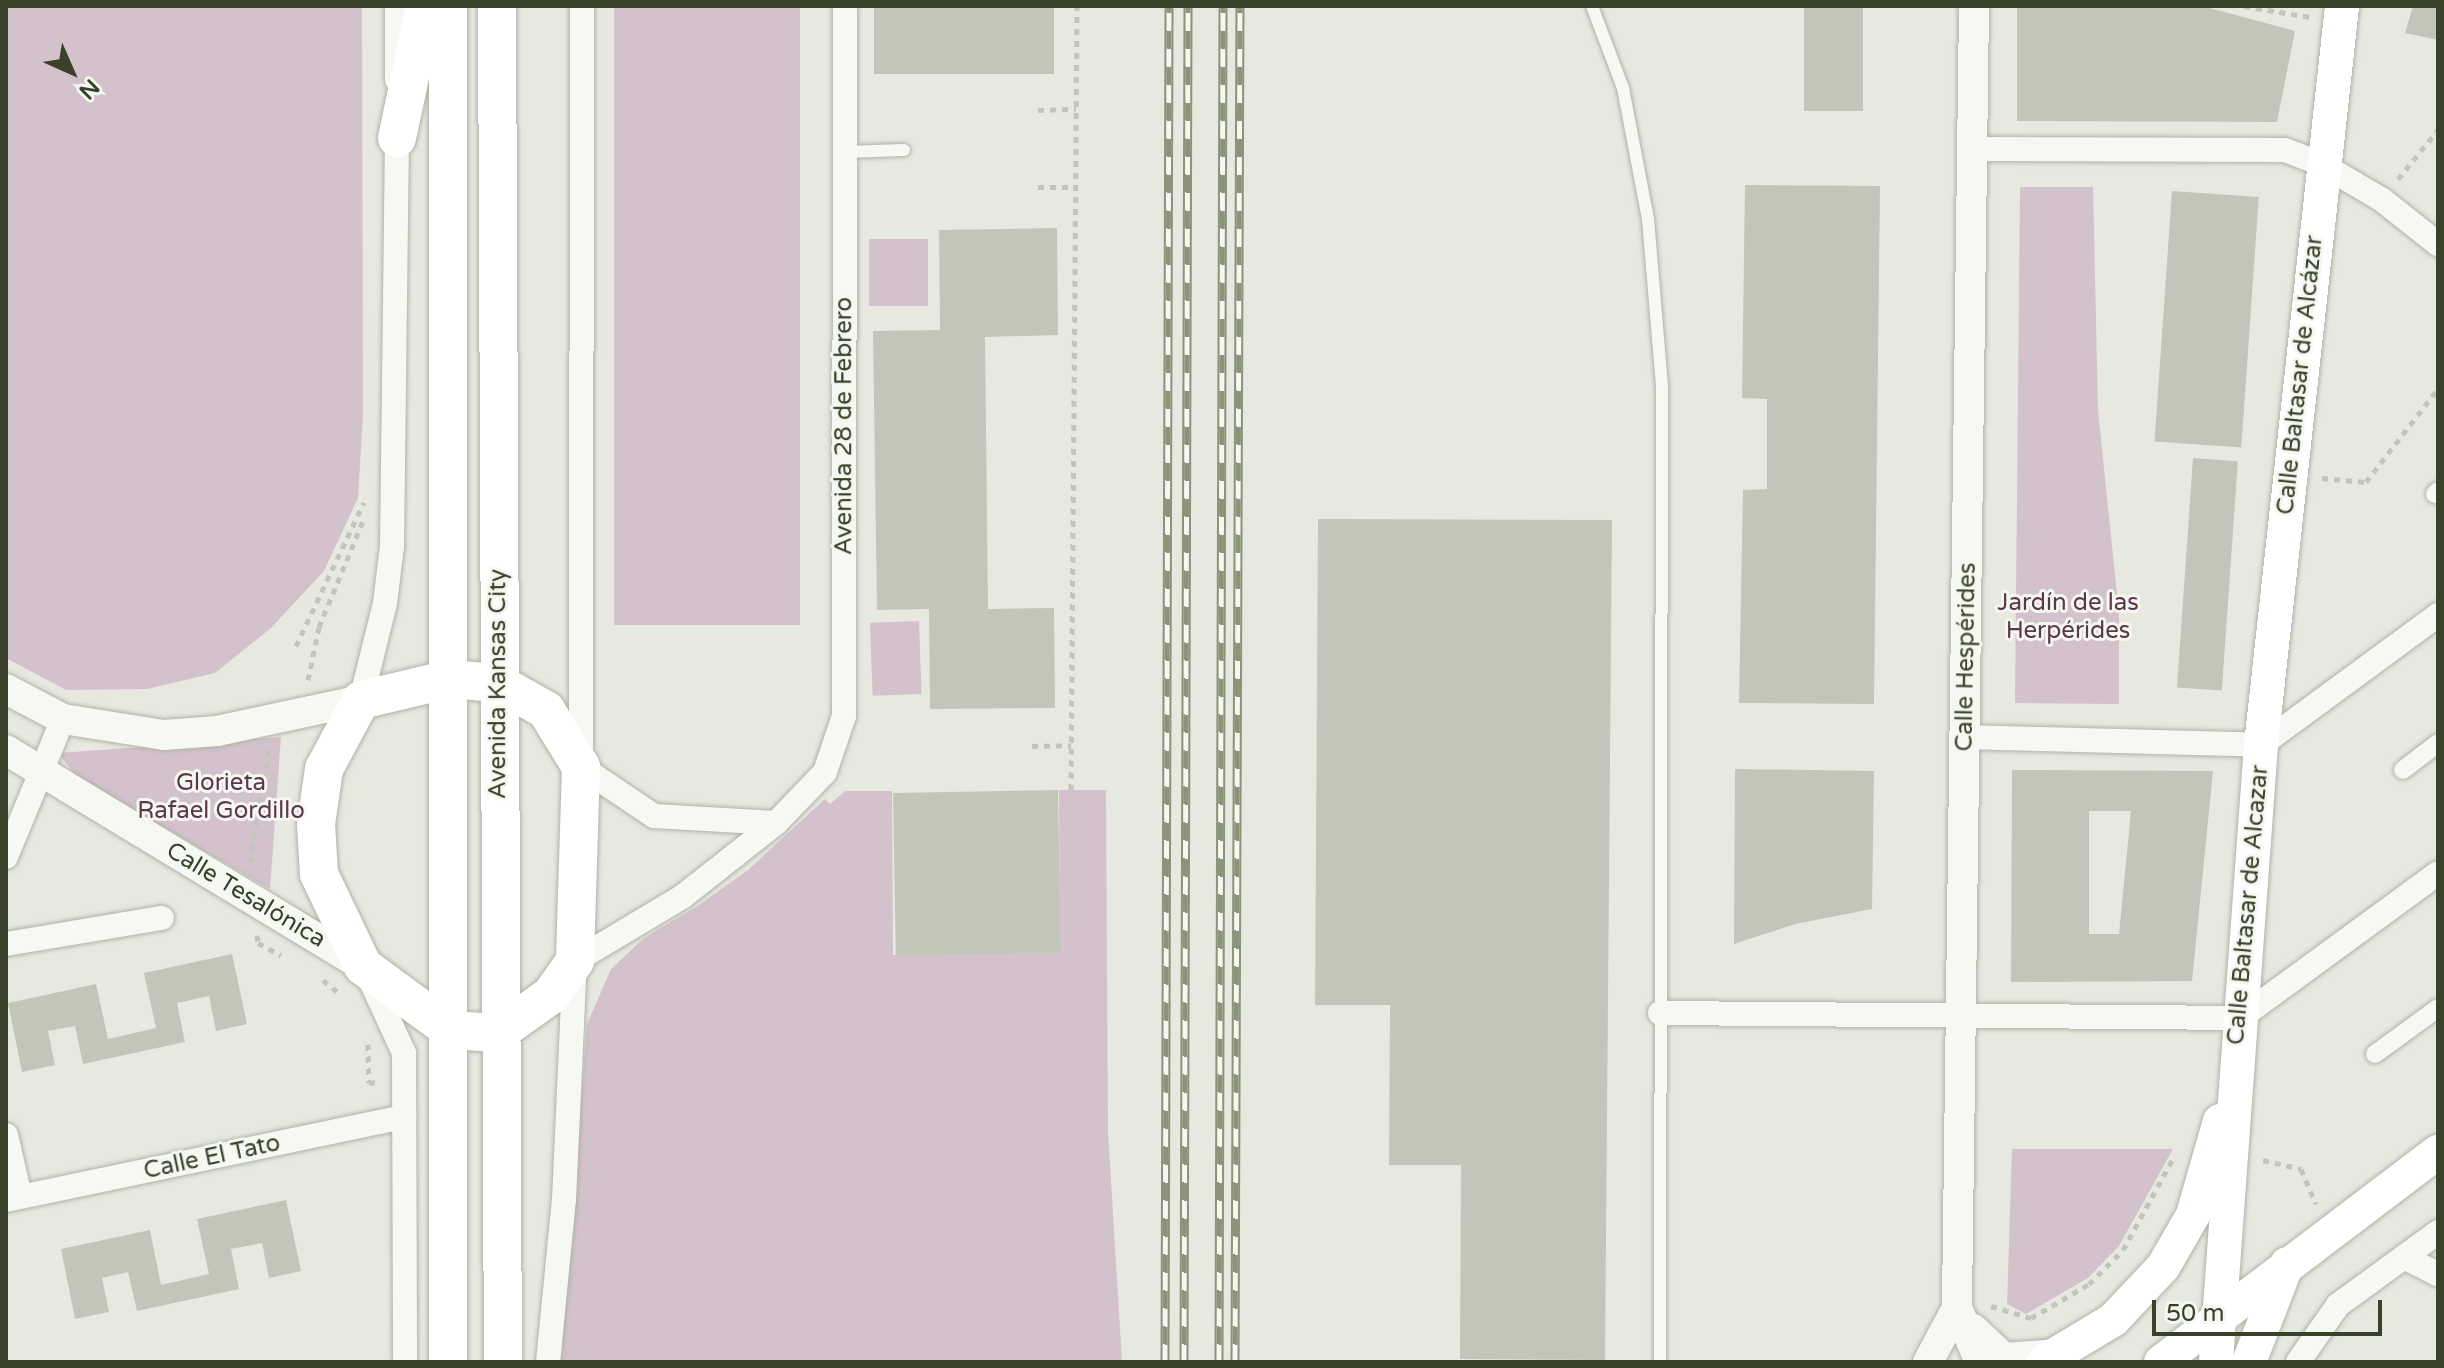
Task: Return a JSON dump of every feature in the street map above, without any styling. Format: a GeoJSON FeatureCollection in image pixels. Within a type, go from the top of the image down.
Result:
{"type":"FeatureCollection","features":[{"type":"Feature","properties":{"kind":"main road"},"geometry":{"type":"LineString","coordinates":[[397,138],[425,6]]}},
{"type":"Feature","properties":{"kind":"main road","name":"Avenida Kansas City"},"geometry":{"type":"LineString","coordinates":[[448,6],[448,1362]]}},
{"type":"Feature","properties":{"kind":"main road","name":"Avenida Kansas City"},"geometry":{"type":"LineString","coordinates":[[497,6],[498,1033],[503,1362]]}},
{"type":"Feature","properties":{"kind":"main road","name":"Calle Baltasar de Alcázar"},"geometry":{"type":"LineString","coordinates":[[2261,745],[2321,164],[2341,14]]}},
{"type":"Feature","properties":{"kind":"main road"},"geometry":{"type":"LineString","coordinates":[[449,679],[498,683],[546,710],[581,767],[575,961],[551,995],[498,1033],[450,1030],[363,966],[319,874],[316,824],[324,769],[361,700],[449,679]]}},
{"type":"Feature","properties":{"kind":"main road","name":"Calle Baltasar de Alcazar"},"geometry":{"type":"LineString","coordinates":[[2235,1066],[2261,745]]}},
{"type":"Feature","properties":{"kind":"main road"},"geometry":{"type":"LineString","coordinates":[[2216,1362],[2235,1066]]}},
{"type":"Feature","properties":{"kind":"main road"},"geometry":{"type":"LineString","coordinates":[[2051,1358],[2113,1320],[2169,1257],[2193,1215],[2235,1066]]}},
{"type":"Feature","properties":{"kind":"main road"},"geometry":{"type":"LineString","coordinates":[[2161,1362],[2438,1152]]}},
{"type":"Feature","properties":{"kind":"main road"},"geometry":{"type":"LineString","coordinates":[[2249,1362],[2287,1264]]}},
{"type":"Feature","properties":{"kind":"street"},"geometry":{"type":"LineString","coordinates":[[6,689],[63,719],[164,735],[217,731],[361,700],[385,603],[392,546],[397,6]]}},
{"type":"Feature","properties":{"kind":"street"},"geometry":{"type":"LineString","coordinates":[[582,6],[581,767],[654,816],[776,823]]}},
{"type":"Feature","properties":{"kind":"street","name":"Avenida 28 de Febrero"},"geometry":{"type":"LineString","coordinates":[[575,961],[682,897],[776,823],[825,772],[844,716],[845,6]]}},
{"type":"Feature","properties":{"kind":"street","name":"Calle Hespérides"},"geometry":{"type":"LineString","coordinates":[[1957,1308],[1974,6]]}},
{"type":"Feature","properties":{"kind":"street"},"geometry":{"type":"LineString","coordinates":[[1973,149],[2285,150],[2321,164],[2381,199],[2438,244]]}},
{"type":"Feature","properties":{"kind":"street"},"geometry":{"type":"LineString","coordinates":[[1965,737],[2261,745],[2438,615]]}},
{"type":"Feature","properties":{"kind":"street"},"geometry":{"type":"LineString","coordinates":[[6,857],[38,770],[63,719]]}},
{"type":"Feature","properties":{"kind":"street"},"geometry":{"type":"LineString","coordinates":[[2403,770],[2438,743]]}},
{"type":"Feature","properties":{"kind":"street","name":"Calle Tesalónica"},"geometry":{"type":"LineString","coordinates":[[6,750],[363,966]]}},
{"type":"Feature","properties":{"kind":"street"},"geometry":{"type":"LineString","coordinates":[[1660,1013],[1961,1013],[2240,1018],[2438,873]]}},
{"type":"Feature","properties":{"kind":"street"},"geometry":{"type":"LineString","coordinates":[[6,944],[162,918]]}},
{"type":"Feature","properties":{"kind":"street"},"geometry":{"type":"LineString","coordinates":[[548,1362],[564,1200],[575,961]]}},
{"type":"Feature","properties":{"kind":"street"},"geometry":{"type":"LineString","coordinates":[[363,966],[404,1053],[405,1362]]}},
{"type":"Feature","properties":{"kind":"street"},"geometry":{"type":"LineString","coordinates":[[2375,1054],[2438,1008]]}},
{"type":"Feature","properties":{"kind":"street","name":"Calle El Tato"},"geometry":{"type":"LineString","coordinates":[[6,1135],[13,1198],[404,1117]]}},
{"type":"Feature","properties":{"kind":"street"},"geometry":{"type":"LineString","coordinates":[[2298,1362],[2338,1305],[2438,1232]]}},
{"type":"Feature","properties":{"kind":"street"},"geometry":{"type":"LineString","coordinates":[[2404,1257],[2438,1274]]}},
{"type":"Feature","properties":{"kind":"street"},"geometry":{"type":"LineString","coordinates":[[1957,1308],[1989,1349],[2004,1358],[2051,1358]]}},
{"type":"Feature","properties":{"kind":"street"},"geometry":{"type":"LineString","coordinates":[[1928,1362],[1957,1308]]}},
{"type":"Feature","properties":{"kind":"street"},"geometry":{"type":"LineString","coordinates":[[1957,1308],[1980,1362]]}},
{"type":"Feature","properties":{"kind":"lane"},"geometry":{"type":"LineString","coordinates":[[1592,6],[1623,88],[1648,219],[1662,386],[1660,1362]]}},
{"type":"Feature","properties":{"kind":"lane"},"geometry":{"type":"LineString","coordinates":[[844,152],[904,150]]}},
{"type":"Feature","properties":{"kind":"path"},"geometry":{"type":"LineString","coordinates":[[1071,790],[1077,6]]}},
{"type":"Feature","properties":{"kind":"path"},"geometry":{"type":"LineString","coordinates":[[2244,6],[2341,14]]}},
{"type":"Feature","properties":{"kind":"path"},"geometry":{"type":"LineString","coordinates":[[1038,110],[1076,109]]}},
{"type":"Feature","properties":{"kind":"path"},"geometry":{"type":"LineString","coordinates":[[2381,199],[2438,130]]}},
{"type":"Feature","properties":{"kind":"path"},"geometry":{"type":"LineString","coordinates":[[1038,187],[1076,187]]}},
{"type":"Feature","properties":{"kind":"path"},"geometry":{"type":"LineString","coordinates":[[2289,474],[2366,482],[2438,389]]}},
{"type":"Feature","properties":{"kind":"path"},"geometry":{"type":"LineString","coordinates":[[296,646],[367,495]]}},
{"type":"Feature","properties":{"kind":"path"},"geometry":{"type":"LineString","coordinates":[[256,872],[250,862],[270,745]]}},
{"type":"Feature","properties":{"kind":"path"},"geometry":{"type":"LineString","coordinates":[[1032,746],[1072,745]]}},
{"type":"Feature","properties":{"kind":"path"},"geometry":{"type":"LineString","coordinates":[[256,931],[258,943],[285,957]]}},
{"type":"Feature","properties":{"kind":"path"},"geometry":{"type":"LineString","coordinates":[[312,970],[347,1000]]}},
{"type":"Feature","properties":{"kind":"path"},"geometry":{"type":"LineString","coordinates":[[368,1040],[369,1083],[381,1081]]}},
{"type":"Feature","properties":{"kind":"path"},"geometry":{"type":"LineString","coordinates":[[378,1042],[379,1055]]}},
{"type":"Feature","properties":{"kind":"path"},"geometry":{"type":"LineString","coordinates":[[380,1068],[382,1095]]}},
{"type":"Feature","properties":{"kind":"path"},"geometry":{"type":"LineString","coordinates":[[1998,1306],[2031,1318],[2089,1284],[2123,1250],[2176,1153],[2189,1154]]}},
{"type":"Feature","properties":{"kind":"path"},"geometry":{"type":"LineString","coordinates":[[2254,1160],[2277,1160],[2301,1169],[2316,1204]]}},
{"type":"Feature","properties":{"kind":"green space"},"geometry":{"type":"Polygon","coordinates":[[[6,6],[362,6],[363,415],[358,498],[324,571],[271,628],[215,673],[147,689],[66,690],[6,658],[6,6]]]}},
{"type":"Feature","properties":{"kind":"green space"},"geometry":{"type":"Polygon","coordinates":[[[614,6],[800,6],[800,625],[614,625],[614,6]]]}},
{"type":"Feature","properties":{"kind":"green space","name":"Jardín de las Herpérides"},"geometry":{"type":"Polygon","coordinates":[[[2020,187],[2093,187],[2098,410],[2119,614],[2119,704],[2015,703],[2020,187]]]}},
{"type":"Feature","properties":{"kind":"green space"},"geometry":{"type":"Polygon","coordinates":[[[869,239],[928,239],[928,306],[869,306],[869,239]]]}},
{"type":"Feature","properties":{"kind":"green space"},"geometry":{"type":"Polygon","coordinates":[[[919,621],[922,694],[873,696],[870,623],[919,621]]]}},
{"type":"Feature","properties":{"kind":"green space","name":"Glorieta Rafael Gordillo"},"geometry":{"type":"Polygon","coordinates":[[[281,737],[270,889],[78,778],[58,753],[281,737]]]}},
{"type":"Feature","properties":{"kind":"green space"},"geometry":{"type":"Polygon","coordinates":[[[1059,790],[1106,790],[1108,1131],[1122,1362],[561,1362],[587,1024],[611,969],[644,938],[699,905],[748,870],[825,799],[830,804],[845,791],[892,791],[893,955],[1060,953],[1059,790]]]}},
{"type":"Feature","properties":{"kind":"green space"},"geometry":{"type":"Polygon","coordinates":[[[2012,1149],[2173,1149],[2119,1246],[2088,1278],[2026,1314],[2007,1304],[2012,1149]]]}},
{"type":"Feature","properties":{"kind":"building"},"geometry":{"type":"Polygon","coordinates":[[[874,6],[1054,6],[1054,74],[874,74],[874,6]]]}},
{"type":"Feature","properties":{"kind":"building"},"geometry":{"type":"Polygon","coordinates":[[[1804,6],[1863,6],[1863,111],[1804,111],[1804,6]]]}},
{"type":"Feature","properties":{"kind":"building"},"geometry":{"type":"Polygon","coordinates":[[[2017,6],[2202,6],[2295,31],[2277,122],[2017,121],[2017,6]]]}},
{"type":"Feature","properties":{"kind":"building"},"geometry":{"type":"Polygon","coordinates":[[[2413,6],[2438,6],[2438,40],[2405,33],[2413,6]]]}},
{"type":"Feature","properties":{"kind":"building"},"geometry":{"type":"Polygon","coordinates":[[[1745,185],[1880,186],[1874,704],[1739,703],[1743,490],[1767,489],[1767,399],[1742,398],[1745,185]]]}},
{"type":"Feature","properties":{"kind":"building"},"geometry":{"type":"Polygon","coordinates":[[[2172,191],[2259,197],[2241,447],[2154,441],[2172,191]]]}},
{"type":"Feature","properties":{"kind":"building"},"geometry":{"type":"Polygon","coordinates":[[[1057,228],[1058,335],[985,337],[988,609],[1054,608],[1055,708],[930,709],[929,609],[877,610],[873,331],[940,330],[939,230],[1057,228]]]}},
{"type":"Feature","properties":{"kind":"building"},"geometry":{"type":"Polygon","coordinates":[[[2193,458],[2238,461],[2222,691],[2177,687],[2193,458]]]}},
{"type":"Feature","properties":{"kind":"building"},"geometry":{"type":"Polygon","coordinates":[[[1318,519],[1612,520],[1605,1360],[1460,1359],[1461,1165],[1389,1165],[1390,1005],[1315,1005],[1318,519]]]}},
{"type":"Feature","properties":{"kind":"building"},"geometry":{"type":"Polygon","coordinates":[[[1735,769],[1874,771],[1872,909],[1795,924],[1734,944],[1735,769]]]}},
{"type":"Feature","properties":{"kind":"building"},"geometry":{"type":"Polygon","coordinates":[[[2012,770],[2213,771],[2192,981],[2011,982],[2012,770]],[[2089,811],[2089,934],[2119,934],[2131,811],[2089,811]]]}},
{"type":"Feature","properties":{"kind":"building"},"geometry":{"type":"Polygon","coordinates":[[[1058,790],[1061,953],[896,956],[893,793],[1058,790]]]}},
{"type":"Feature","properties":{"kind":"building"},"geometry":{"type":"Polygon","coordinates":[[[232,954],[247,1024],[216,1031],[209,996],[177,1003],[185,1042],[83,1064],[75,1026],[48,1031],[55,1065],[22,1072],[8,1003],[96,984],[108,1039],[156,1028],[144,973],[232,954]]]}},
{"type":"Feature","properties":{"kind":"building"},"geometry":{"type":"Polygon","coordinates":[[[286,1200],[301,1271],[269,1278],[262,1243],[231,1249],[239,1289],[137,1311],[128,1272],[102,1278],[109,1312],[75,1319],[61,1249],[150,1230],[161,1285],[209,1274],[197,1219],[286,1200]]]}},
{"type":"Feature","properties":{"kind":"railway"},"geometry":{"type":"LineString","coordinates":[[1165,1362],[1169,6]]}},
{"type":"Feature","properties":{"kind":"railway"},"geometry":{"type":"LineString","coordinates":[[1184,1362],[1188,6]]}},
{"type":"Feature","properties":{"kind":"railway"},"geometry":{"type":"LineString","coordinates":[[1219,1362],[1223,6]]}},
{"type":"Feature","properties":{"kind":"railway"},"geometry":{"type":"LineString","coordinates":[[1235,1362],[1240,6]]}}]}
